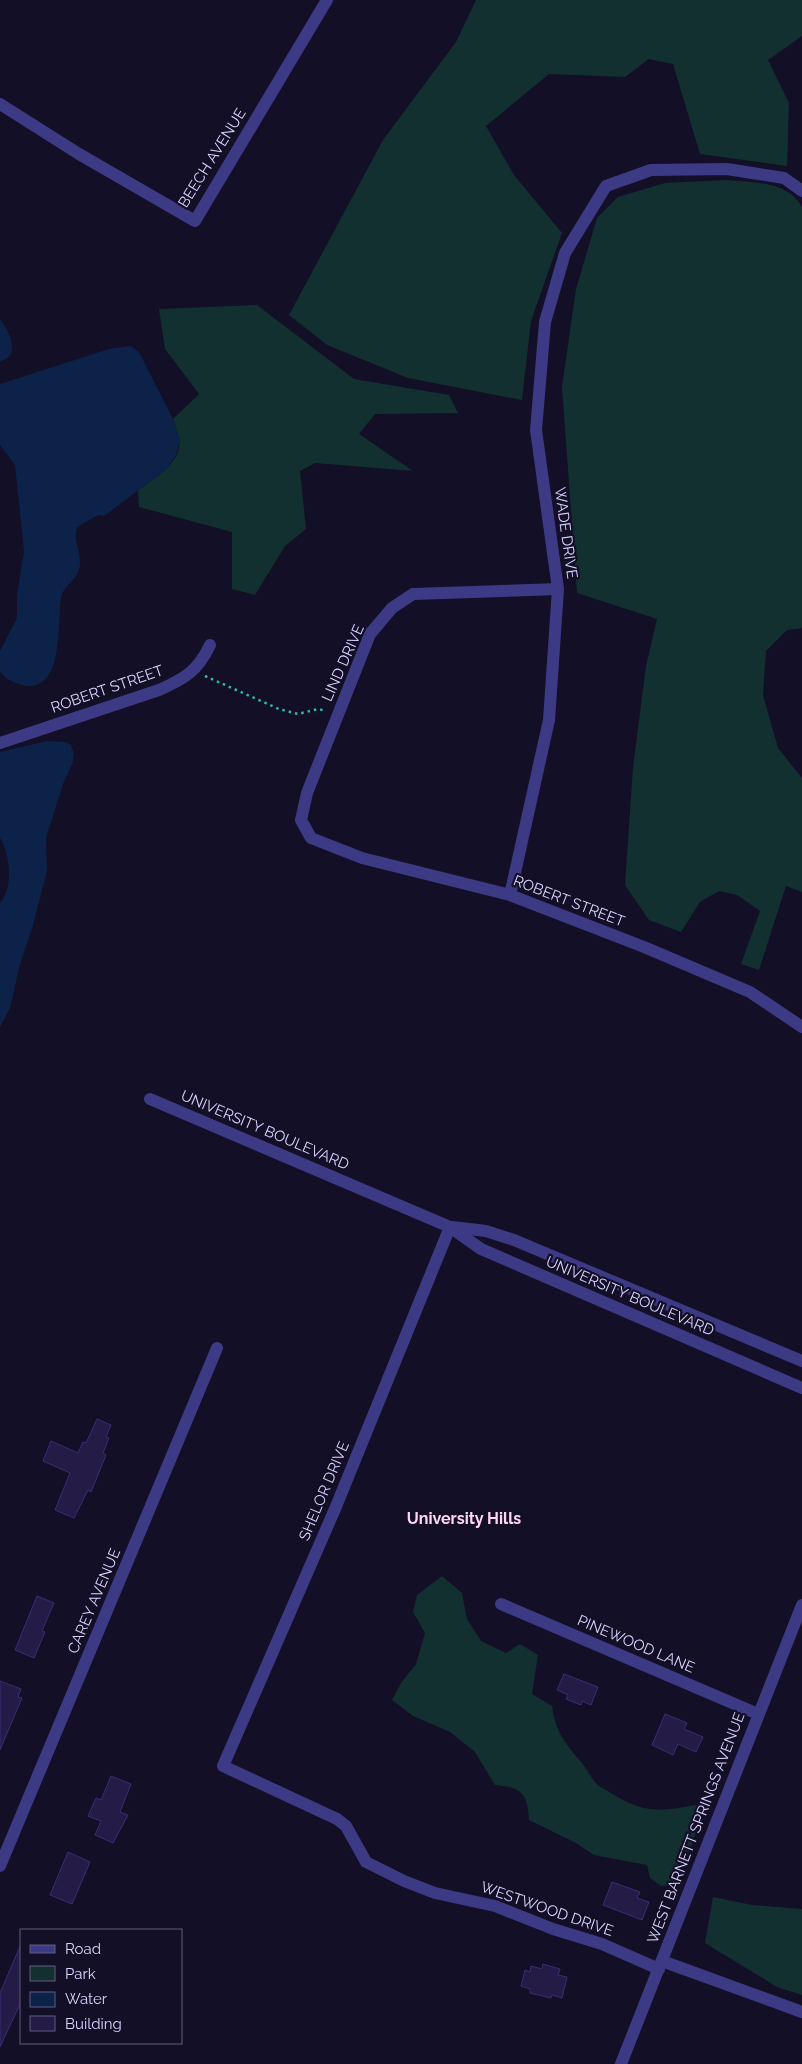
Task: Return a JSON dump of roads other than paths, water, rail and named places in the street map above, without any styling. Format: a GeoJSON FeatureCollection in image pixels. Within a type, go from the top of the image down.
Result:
{"type":"FeatureCollection","features":[{"type":"Feature","properties":{"kind":"street","name":"BEECH AVENUE"},"geometry":{"type":"LineString","coordinates":[[0,104],[78,154],[195,221],[327,0]]}},
{"type":"Feature","properties":{"kind":"street","name":"WADE DRIVE"},"geometry":{"type":"LineString","coordinates":[[510,895],[549,720],[558,589],[536,430],[545,322],[566,253],[606,186],[651,170],[727,169],[784,178],[802,191]]}},
{"type":"Feature","properties":{"kind":"street","name":"LIND DRIVE"},"geometry":{"type":"LineString","coordinates":[[311,838],[301,820],[307,794],[370,634],[392,608],[413,594],[558,589]]}},
{"type":"Feature","properties":{"kind":"street","name":"ROBERT STREET"},"geometry":{"type":"LineString","coordinates":[[0,743],[159,690],[181,680],[202,662],[210,645]]}},
{"type":"Feature","properties":{"kind":"street","name":"ROBERT STREET"},"geometry":{"type":"LineString","coordinates":[[311,838],[362,858],[510,895],[750,992],[802,1027]]}},
{"type":"Feature","properties":{"kind":"street","name":"UNIVERSITY BOULEVARD"},"geometry":{"type":"LineString","coordinates":[[150,1098],[450,1227],[490,1253],[802,1388]]}},
{"type":"Feature","properties":{"kind":"street","name":"UNIVERSITY BOULEVARD"},"geometry":{"type":"LineString","coordinates":[[450,1227],[486,1231],[514,1240],[802,1361]]}},
{"type":"Feature","properties":{"kind":"street","name":"SHELOR DRIVE"},"geometry":{"type":"LineString","coordinates":[[223,1766],[331,1518],[450,1227]]}},
{"type":"Feature","properties":{"kind":"street","name":"CAREY AVENUE"},"geometry":{"type":"LineString","coordinates":[[0,1866],[217,1348]]}},
{"type":"Feature","properties":{"kind":"street","name":"PINEWOOD LANE"},"geometry":{"type":"LineString","coordinates":[[501,1604],[758,1714]]}},
{"type":"Feature","properties":{"kind":"street","name":"WEST BARNETT SPRINGS AVENUE"},"geometry":{"type":"LineString","coordinates":[[621,2064],[802,1605]]}},
{"type":"Feature","properties":{"kind":"street","name":"WESTWOOD DRIVE"},"geometry":{"type":"LineString","coordinates":[[223,1766],[337,1819],[346,1826],[366,1862],[404,1881],[435,1893],[494,1906],[553,1929],[802,2012]]}},
{"type":"Feature","properties":{"kind":"water"},"geometry":{"type":"Polygon","coordinates":[[[0,319],[8,332],[12,351],[10,356],[0,362],[0,319]]]}},
{"type":"Feature","properties":{"kind":"water"},"geometry":{"type":"Polygon","coordinates":[[[131,346],[139,352],[173,419],[180,440],[176,455],[167,469],[104,516],[98,515],[77,527],[76,536],[80,568],[62,593],[56,654],[52,668],[46,679],[36,685],[22,685],[13,682],[0,671],[0,651],[17,618],[17,595],[24,551],[15,465],[0,445],[0,384],[109,349],[131,346]]]}},
{"type":"Feature","properties":{"kind":"water"},"geometry":{"type":"Polygon","coordinates":[[[47,741],[66,742],[71,745],[74,753],[73,762],[63,784],[46,838],[47,871],[33,925],[19,968],[10,1008],[0,1027],[0,903],[7,888],[9,871],[6,853],[0,838],[0,752],[47,741]]]}},
{"type":"Feature","properties":{"kind":"district","name":"University Hills"},"geometry":{"type":"Point","coordinates":[464,1518]}}]}
